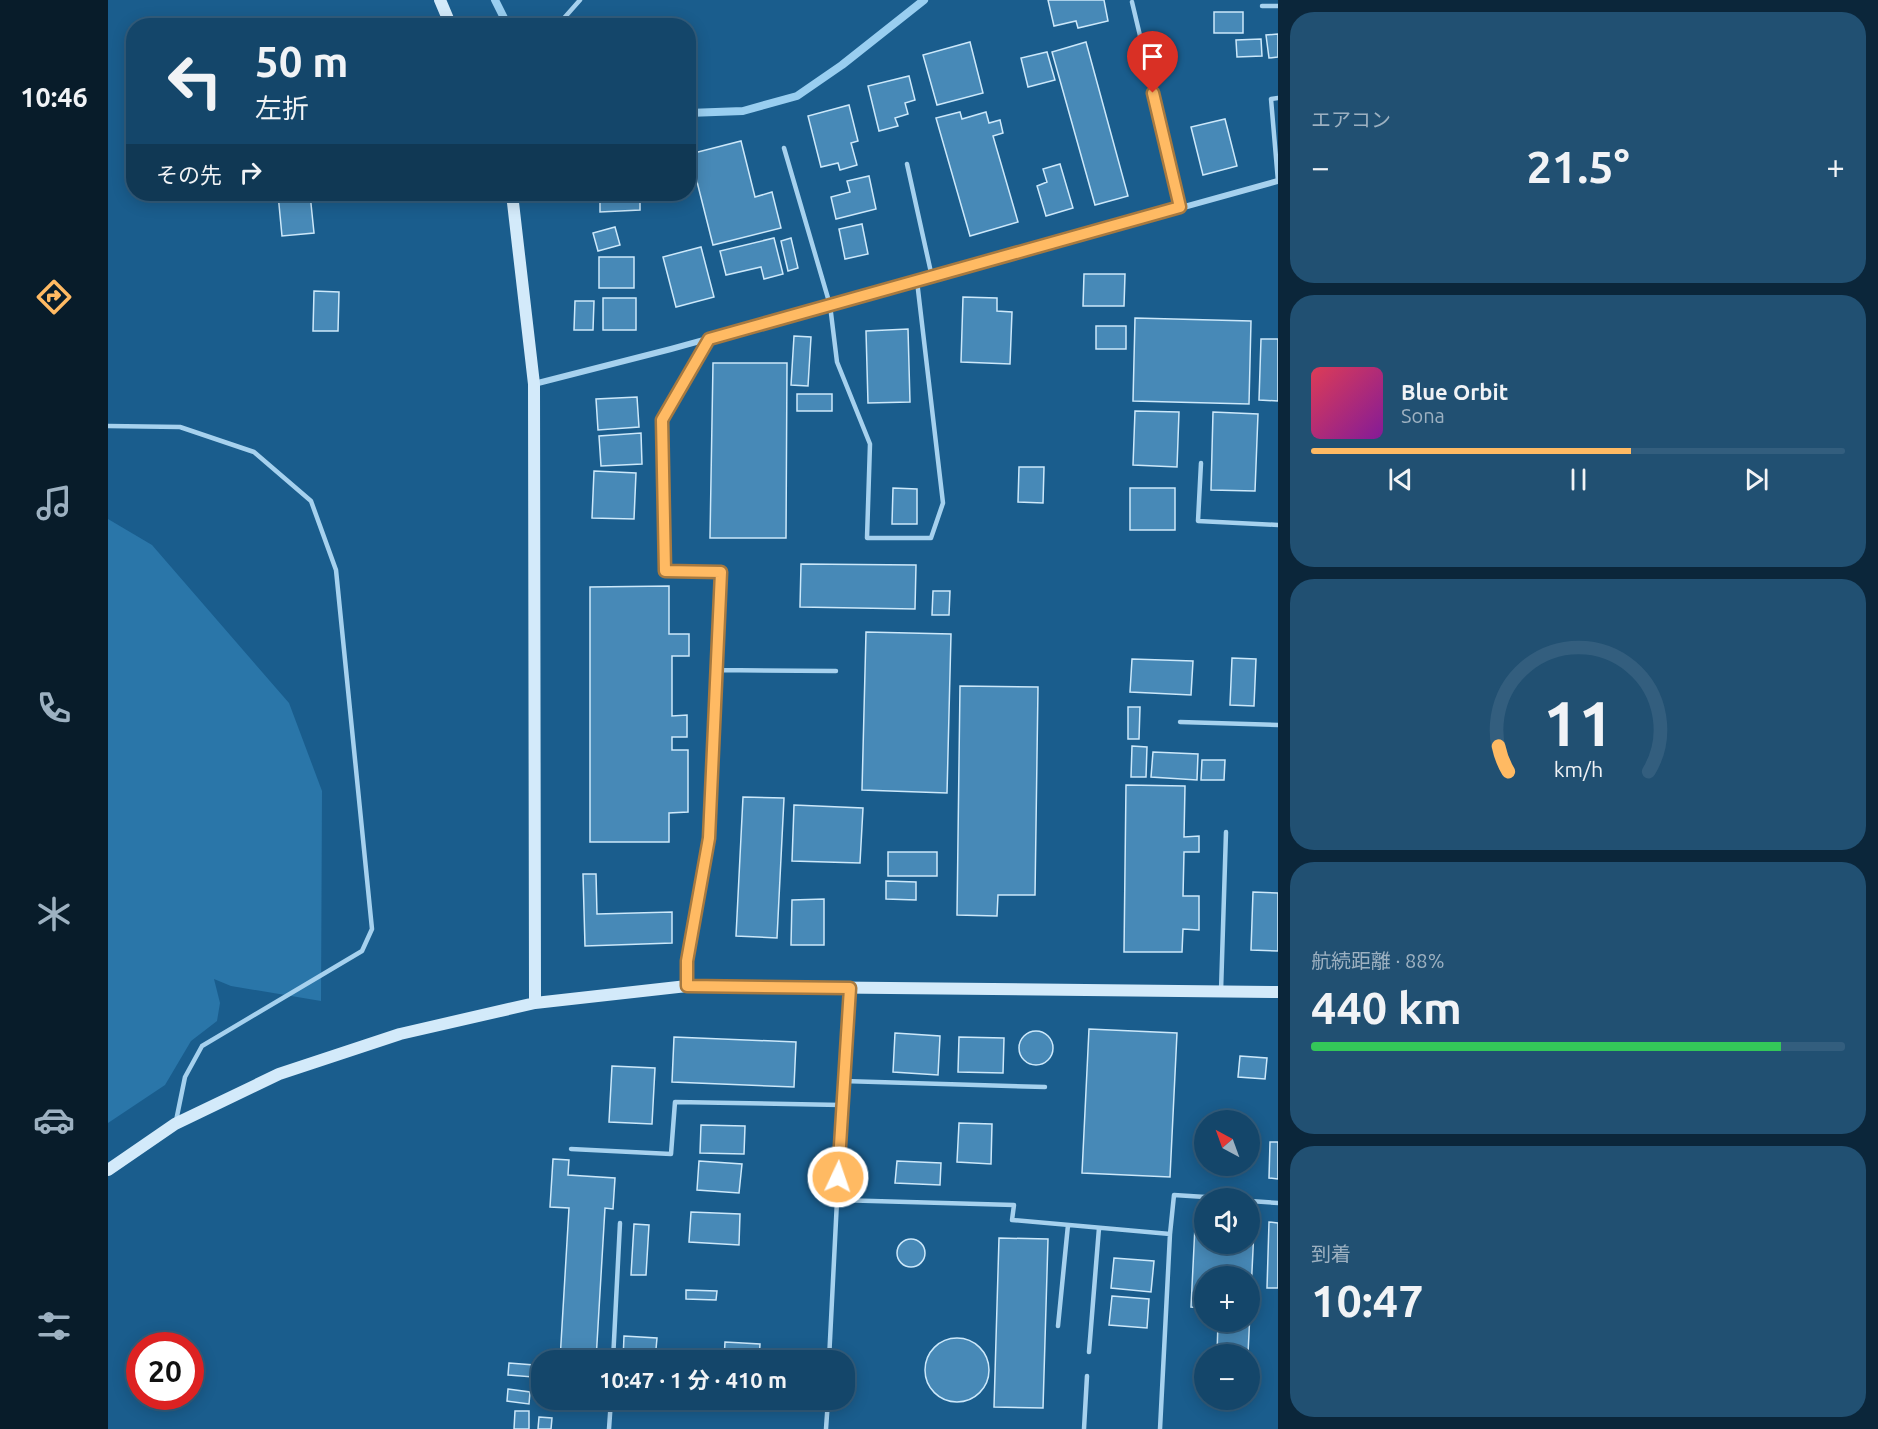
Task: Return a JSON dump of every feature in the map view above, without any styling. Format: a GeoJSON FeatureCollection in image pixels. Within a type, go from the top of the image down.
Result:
{"type":"FeatureCollection","features":[{"type":"Feature","properties":{"kind":"street"},"geometry":{"type":"LineString","coordinates":[[440,0],[448,18]]}},
{"type":"Feature","properties":{"kind":"street"},"geometry":{"type":"LineString","coordinates":[[534,384],[709,339],[1278,181]]}},
{"type":"Feature","properties":{"kind":"street"},"geometry":{"type":"LineString","coordinates":[[513,201],[534,384],[535,1003]]}},
{"type":"Feature","properties":{"kind":"street"},"geometry":{"type":"LineString","coordinates":[[108,1170],[175,1124],[290,1070],[400,1034],[535,1003],[687,986],[1278,992]]}},
{"type":"Feature","properties":{"kind":"lane"},"geometry":{"type":"LineString","coordinates":[[564,18],[580,0]]}},
{"type":"Feature","properties":{"kind":"lane"},"geometry":{"type":"LineString","coordinates":[[1132,2],[1180,207]]}},
{"type":"Feature","properties":{"kind":"lane"},"geometry":{"type":"LineString","coordinates":[[1262,6],[1278,6]]}},
{"type":"Feature","properties":{"kind":"lane"},"geometry":{"type":"LineString","coordinates":[[1278,98],[1271,99],[1278,181]]}},
{"type":"Feature","properties":{"kind":"lane"},"geometry":{"type":"LineString","coordinates":[[784,148],[830,305],[837,362],[870,444],[867,538],[931,538],[943,503],[917,281]]}},
{"type":"Feature","properties":{"kind":"lane"},"geometry":{"type":"LineString","coordinates":[[907,164],[932,277]]}},
{"type":"Feature","properties":{"kind":"lane"},"geometry":{"type":"LineString","coordinates":[[687,986],[687,961],[709,838],[721,572],[665,571],[662,420],[709,339]]}},
{"type":"Feature","properties":{"kind":"lane"},"geometry":{"type":"LineString","coordinates":[[108,426],[180,427],[254,452],[311,501],[336,570],[372,929],[362,951],[202,1046],[185,1077],[175,1124]]}},
{"type":"Feature","properties":{"kind":"lane"},"geometry":{"type":"LineString","coordinates":[[1201,464],[1198,521],[1278,525]]}},
{"type":"Feature","properties":{"kind":"lane"},"geometry":{"type":"LineString","coordinates":[[716,670],[836,671]]}},
{"type":"Feature","properties":{"kind":"lane"},"geometry":{"type":"LineString","coordinates":[[1180,722],[1278,725]]}},
{"type":"Feature","properties":{"kind":"lane"},"geometry":{"type":"LineString","coordinates":[[1221,991],[1226,832]]}},
{"type":"Feature","properties":{"kind":"lane"},"geometry":{"type":"LineString","coordinates":[[830,1350],[850,988]]}},
{"type":"Feature","properties":{"kind":"lane"},"geometry":{"type":"LineString","coordinates":[[843,1081],[1046,1087]]}},
{"type":"Feature","properties":{"kind":"lane"},"geometry":{"type":"LineString","coordinates":[[571,1149],[671,1154],[675,1102],[842,1105]]}},
{"type":"Feature","properties":{"kind":"lane"},"geometry":{"type":"LineString","coordinates":[[1160,1429],[1174,1195],[1194,1196]]}},
{"type":"Feature","properties":{"kind":"lane"},"geometry":{"type":"LineString","coordinates":[[837,1200],[1014,1205],[1012,1220],[1170,1234]]}},
{"type":"Feature","properties":{"kind":"lane"},"geometry":{"type":"LineString","coordinates":[[1260,1202],[1278,1203]]}},
{"type":"Feature","properties":{"kind":"lane"},"geometry":{"type":"LineString","coordinates":[[614,1350],[620,1223]]}},
{"type":"Feature","properties":{"kind":"lane"},"geometry":{"type":"LineString","coordinates":[[1058,1326],[1068,1225]]}},
{"type":"Feature","properties":{"kind":"lane"},"geometry":{"type":"LineString","coordinates":[[1089,1352],[1099,1228]]}},
{"type":"Feature","properties":{"kind":"lane"},"geometry":{"type":"LineString","coordinates":[[1084,1429],[1087,1376]]}},
{"type":"Feature","properties":{"kind":"lane"},"geometry":{"type":"LineString","coordinates":[[609,1429],[610,1410]]}},
{"type":"Feature","properties":{"kind":"lane"},"geometry":{"type":"LineString","coordinates":[[826,1429],[827,1410]]}},
{"type":"Feature","properties":{"kind":"shaded area"},"geometry":{"type":"Polygon","coordinates":[[[108,519],[152,545],[289,703],[322,791],[321,1001],[231,986],[214,979],[220,1003],[217,1021],[191,1041],[165,1085],[108,1123],[108,519]]]}},
{"type":"Feature","properties":{"kind":"building"},"geometry":{"type":"Polygon","coordinates":[[[1048,0],[1104,0],[1108,21],[1078,28],[1076,21],[1054,26],[1048,0]]]}},
{"type":"Feature","properties":{"kind":"building"},"geometry":{"type":"Polygon","coordinates":[[[1214,12],[1243,12],[1243,33],[1214,33],[1214,12]]]}},
{"type":"Feature","properties":{"kind":"building"},"geometry":{"type":"Polygon","coordinates":[[[1278,34],[1278,57],[1269,58],[1266,35],[1278,34]]]}},
{"type":"Feature","properties":{"kind":"building"},"geometry":{"type":"Polygon","coordinates":[[[1261,39],[1262,56],[1237,57],[1236,40],[1261,39]]]}},
{"type":"Feature","properties":{"kind":"building"},"geometry":{"type":"Polygon","coordinates":[[[970,42],[983,93],[937,105],[923,55],[970,42]]]}},
{"type":"Feature","properties":{"kind":"building"},"geometry":{"type":"Polygon","coordinates":[[[1086,42],[1128,196],[1095,205],[1052,52],[1086,42]]]}},
{"type":"Feature","properties":{"kind":"building"},"geometry":{"type":"Polygon","coordinates":[[[1047,52],[1055,80],[1028,87],[1021,58],[1047,52]]]}},
{"type":"Feature","properties":{"kind":"building"},"geometry":{"type":"Polygon","coordinates":[[[909,76],[915,100],[905,103],[908,114],[895,118],[898,126],[879,131],[868,86],[909,76]]]}},
{"type":"Feature","properties":{"kind":"building"},"geometry":{"type":"Polygon","coordinates":[[[849,105],[858,141],[851,143],[857,165],[840,170],[838,163],[821,167],[808,116],[849,105]]]}},
{"type":"Feature","properties":{"kind":"building"},"geometry":{"type":"Polygon","coordinates":[[[960,112],[962,119],[986,112],[989,123],[1000,120],[1003,133],[993,136],[1018,222],[970,236],[936,118],[960,112]]]}},
{"type":"Feature","properties":{"kind":"building"},"geometry":{"type":"Polygon","coordinates":[[[1225,119],[1237,166],[1203,175],[1191,127],[1225,119]]]}},
{"type":"Feature","properties":{"kind":"building"},"geometry":{"type":"Polygon","coordinates":[[[741,141],[755,197],[772,192],[781,228],[713,245],[696,178],[696,152],[741,141]]]}},
{"type":"Feature","properties":{"kind":"building"},"geometry":{"type":"Polygon","coordinates":[[[1060,164],[1073,208],[1046,216],[1037,186],[1047,182],[1043,169],[1060,164]]]}},
{"type":"Feature","properties":{"kind":"building"},"geometry":{"type":"Polygon","coordinates":[[[869,176],[876,209],[836,219],[831,197],[850,192],[847,181],[869,176]]]}},
{"type":"Feature","properties":{"kind":"building"},"geometry":{"type":"Polygon","coordinates":[[[279,201],[311,201],[314,233],[282,236],[279,201]]]}},
{"type":"Feature","properties":{"kind":"building"},"geometry":{"type":"Polygon","coordinates":[[[600,201],[640,201],[640,210],[600,212],[600,201]]]}},
{"type":"Feature","properties":{"kind":"building"},"geometry":{"type":"Polygon","coordinates":[[[862,224],[868,254],[845,259],[839,229],[862,224]]]}},
{"type":"Feature","properties":{"kind":"building"},"geometry":{"type":"Polygon","coordinates":[[[615,227],[620,245],[598,251],[593,233],[615,227]]]}},
{"type":"Feature","properties":{"kind":"building"},"geometry":{"type":"Polygon","coordinates":[[[774,238],[783,274],[764,279],[761,267],[726,275],[720,251],[774,238]]]}},
{"type":"Feature","properties":{"kind":"building"},"geometry":{"type":"Polygon","coordinates":[[[791,238],[798,268],[788,271],[781,241],[791,238]]]}},
{"type":"Feature","properties":{"kind":"building"},"geometry":{"type":"Polygon","coordinates":[[[701,247],[714,297],[676,307],[663,257],[701,247]]]}},
{"type":"Feature","properties":{"kind":"building"},"geometry":{"type":"Polygon","coordinates":[[[599,257],[634,257],[634,288],[599,288],[599,257]]]}},
{"type":"Feature","properties":{"kind":"building"},"geometry":{"type":"Polygon","coordinates":[[[1084,274],[1125,274],[1124,306],[1083,306],[1084,274]]]}},
{"type":"Feature","properties":{"kind":"building"},"geometry":{"type":"Polygon","coordinates":[[[314,291],[339,292],[338,331],[313,331],[314,291]]]}},
{"type":"Feature","properties":{"kind":"building"},"geometry":{"type":"Polygon","coordinates":[[[963,297],[997,298],[997,311],[1012,312],[1010,364],[961,362],[963,297]]]}},
{"type":"Feature","properties":{"kind":"building"},"geometry":{"type":"Polygon","coordinates":[[[603,298],[636,298],[636,330],[603,330],[603,298]]]}},
{"type":"Feature","properties":{"kind":"building"},"geometry":{"type":"Polygon","coordinates":[[[575,301],[594,301],[593,330],[574,330],[575,301]]]}},
{"type":"Feature","properties":{"kind":"building"},"geometry":{"type":"Polygon","coordinates":[[[1135,318],[1251,321],[1249,404],[1133,401],[1135,318]]]}},
{"type":"Feature","properties":{"kind":"building"},"geometry":{"type":"Polygon","coordinates":[[[1096,326],[1126,326],[1126,349],[1096,349],[1096,326]]]}},
{"type":"Feature","properties":{"kind":"building"},"geometry":{"type":"Polygon","coordinates":[[[908,329],[910,402],[868,403],[866,331],[908,329]]]}},
{"type":"Feature","properties":{"kind":"building"},"geometry":{"type":"Polygon","coordinates":[[[794,336],[811,337],[808,386],[791,385],[794,336]]]}},
{"type":"Feature","properties":{"kind":"building"},"geometry":{"type":"Polygon","coordinates":[[[1261,339],[1278,339],[1278,401],[1259,400],[1261,339]]]}},
{"type":"Feature","properties":{"kind":"building"},"geometry":{"type":"Polygon","coordinates":[[[713,363],[787,363],[786,538],[710,538],[713,363]]]}},
{"type":"Feature","properties":{"kind":"building"},"geometry":{"type":"Polygon","coordinates":[[[797,394],[832,394],[832,411],[797,411],[797,394]]]}},
{"type":"Feature","properties":{"kind":"building"},"geometry":{"type":"Polygon","coordinates":[[[637,397],[639,427],[598,430],[596,399],[637,397]]]}},
{"type":"Feature","properties":{"kind":"building"},"geometry":{"type":"Polygon","coordinates":[[[1135,411],[1179,412],[1177,467],[1133,465],[1135,411]]]}},
{"type":"Feature","properties":{"kind":"building"},"geometry":{"type":"Polygon","coordinates":[[[1213,412],[1258,414],[1255,491],[1211,490],[1213,412]]]}},
{"type":"Feature","properties":{"kind":"building"},"geometry":{"type":"Polygon","coordinates":[[[641,433],[642,464],[601,466],[599,436],[641,433]]]}},
{"type":"Feature","properties":{"kind":"building"},"geometry":{"type":"Polygon","coordinates":[[[1019,467],[1044,467],[1043,503],[1018,502],[1019,467]]]}},
{"type":"Feature","properties":{"kind":"building"},"geometry":{"type":"Polygon","coordinates":[[[594,471],[636,473],[634,519],[592,518],[594,471]]]}},
{"type":"Feature","properties":{"kind":"building"},"geometry":{"type":"Polygon","coordinates":[[[893,488],[917,489],[917,524],[892,524],[893,488]]]}},
{"type":"Feature","properties":{"kind":"building"},"geometry":{"type":"Polygon","coordinates":[[[1130,488],[1175,488],[1175,530],[1130,530],[1130,488]]]}},
{"type":"Feature","properties":{"kind":"building"},"geometry":{"type":"Polygon","coordinates":[[[801,564],[916,565],[915,609],[800,607],[801,564]]]}},
{"type":"Feature","properties":{"kind":"building"},"geometry":{"type":"Polygon","coordinates":[[[669,586],[669,634],[689,634],[689,656],[672,656],[672,716],[687,715],[687,737],[672,737],[672,750],[688,750],[688,812],[669,813],[669,842],[590,842],[590,587],[669,586]]]}},
{"type":"Feature","properties":{"kind":"building"},"geometry":{"type":"Polygon","coordinates":[[[933,591],[950,591],[949,615],[932,615],[933,591]]]}},
{"type":"Feature","properties":{"kind":"building"},"geometry":{"type":"Polygon","coordinates":[[[866,632],[951,634],[947,793],[862,790],[866,632]]]}},
{"type":"Feature","properties":{"kind":"building"},"geometry":{"type":"Polygon","coordinates":[[[1232,658],[1256,659],[1254,706],[1230,705],[1232,658]]]}},
{"type":"Feature","properties":{"kind":"building"},"geometry":{"type":"Polygon","coordinates":[[[1132,659],[1193,661],[1191,695],[1130,692],[1132,659]]]}},
{"type":"Feature","properties":{"kind":"building"},"geometry":{"type":"Polygon","coordinates":[[[960,686],[1038,687],[1035,895],[998,895],[997,916],[957,915],[960,686]]]}},
{"type":"Feature","properties":{"kind":"building"},"geometry":{"type":"Polygon","coordinates":[[[1128,707],[1140,707],[1139,739],[1128,739],[1128,707]]]}},
{"type":"Feature","properties":{"kind":"building"},"geometry":{"type":"Polygon","coordinates":[[[1132,746],[1147,747],[1146,777],[1131,777],[1132,746]]]}},
{"type":"Feature","properties":{"kind":"building"},"geometry":{"type":"Polygon","coordinates":[[[1153,752],[1198,754],[1197,780],[1151,777],[1153,752]]]}},
{"type":"Feature","properties":{"kind":"building"},"geometry":{"type":"Polygon","coordinates":[[[1202,760],[1225,760],[1224,780],[1201,780],[1202,760]]]}},
{"type":"Feature","properties":{"kind":"building"},"geometry":{"type":"Polygon","coordinates":[[[1126,785],[1185,786],[1184,837],[1199,836],[1199,852],[1184,852],[1183,896],[1199,896],[1199,930],[1183,929],[1182,952],[1124,952],[1126,785]]]}},
{"type":"Feature","properties":{"kind":"building"},"geometry":{"type":"Polygon","coordinates":[[[743,797],[784,798],[777,938],[736,936],[743,797]]]}},
{"type":"Feature","properties":{"kind":"building"},"geometry":{"type":"Polygon","coordinates":[[[794,805],[863,808],[860,863],[792,861],[794,805]]]}},
{"type":"Feature","properties":{"kind":"building"},"geometry":{"type":"Polygon","coordinates":[[[888,852],[937,852],[937,876],[888,876],[888,852]]]}},
{"type":"Feature","properties":{"kind":"building"},"geometry":{"type":"Polygon","coordinates":[[[583,874],[596,874],[597,914],[672,912],[672,943],[585,946],[583,874]]]}},
{"type":"Feature","properties":{"kind":"building"},"geometry":{"type":"Polygon","coordinates":[[[886,881],[916,882],[916,900],[886,899],[886,881]]]}},
{"type":"Feature","properties":{"kind":"building"},"geometry":{"type":"Polygon","coordinates":[[[1253,892],[1278,893],[1278,951],[1251,950],[1253,892]]]}},
{"type":"Feature","properties":{"kind":"building"},"geometry":{"type":"Polygon","coordinates":[[[824,899],[824,945],[791,945],[792,900],[824,899]]]}},
{"type":"Feature","properties":{"kind":"building"},"geometry":{"type":"Polygon","coordinates":[[[1089,1029],[1177,1033],[1170,1177],[1082,1173],[1089,1029]]]}},
{"type":"Feature","properties":{"kind":"building"},"geometry":{"type":"Polygon","coordinates":[[[1036,1031],[1048,1036],[1053,1048],[1048,1060],[1036,1065],[1024,1060],[1019,1048],[1024,1036],[1036,1031]]]}},
{"type":"Feature","properties":{"kind":"building"},"geometry":{"type":"Polygon","coordinates":[[[895,1033],[940,1036],[938,1075],[893,1072],[895,1033]]]}},
{"type":"Feature","properties":{"kind":"building"},"geometry":{"type":"Polygon","coordinates":[[[674,1037],[796,1042],[794,1087],[672,1082],[674,1037]]]}},
{"type":"Feature","properties":{"kind":"building"},"geometry":{"type":"Polygon","coordinates":[[[959,1037],[1004,1038],[1003,1073],[958,1072],[959,1037]]]}},
{"type":"Feature","properties":{"kind":"building"},"geometry":{"type":"Polygon","coordinates":[[[1240,1056],[1267,1058],[1265,1079],[1238,1077],[1240,1056]]]}},
{"type":"Feature","properties":{"kind":"building"},"geometry":{"type":"Polygon","coordinates":[[[612,1066],[655,1068],[652,1124],[609,1122],[612,1066]]]}},
{"type":"Feature","properties":{"kind":"building"},"geometry":{"type":"Polygon","coordinates":[[[959,1123],[992,1124],[991,1164],[957,1162],[959,1123]]]}},
{"type":"Feature","properties":{"kind":"building"},"geometry":{"type":"Polygon","coordinates":[[[701,1125],[745,1126],[744,1154],[700,1153],[701,1125]]]}},
{"type":"Feature","properties":{"kind":"building"},"geometry":{"type":"Polygon","coordinates":[[[1270,1142],[1278,1142],[1278,1179],[1269,1178],[1270,1142]]]}},
{"type":"Feature","properties":{"kind":"building"},"geometry":{"type":"Polygon","coordinates":[[[553,1159],[569,1160],[568,1175],[615,1178],[613,1209],[605,1208],[597,1350],[561,1350],[569,1208],[550,1207],[553,1159]]]}},
{"type":"Feature","properties":{"kind":"building"},"geometry":{"type":"Polygon","coordinates":[[[699,1161],[742,1164],[739,1193],[697,1190],[699,1161]]]}},
{"type":"Feature","properties":{"kind":"building"},"geometry":{"type":"Polygon","coordinates":[[[897,1161],[941,1163],[940,1185],[895,1183],[897,1161]]]}},
{"type":"Feature","properties":{"kind":"building"},"geometry":{"type":"Polygon","coordinates":[[[691,1212],[740,1214],[739,1245],[689,1242],[691,1212]]]}},
{"type":"Feature","properties":{"kind":"building"},"geometry":{"type":"Polygon","coordinates":[[[1269,1222],[1278,1223],[1278,1288],[1267,1288],[1269,1222]]]}},
{"type":"Feature","properties":{"kind":"building"},"geometry":{"type":"Polygon","coordinates":[[[634,1224],[649,1225],[646,1275],[631,1275],[634,1224]]]}},
{"type":"Feature","properties":{"kind":"building"},"geometry":{"type":"Polygon","coordinates":[[[999,1238],[1048,1239],[1043,1408],[994,1407],[999,1238]]]}},
{"type":"Feature","properties":{"kind":"building"},"geometry":{"type":"Polygon","coordinates":[[[911,1239],[921,1243],[925,1253],[921,1263],[911,1267],[901,1263],[897,1253],[901,1243],[911,1239]]]}},
{"type":"Feature","properties":{"kind":"building"},"geometry":{"type":"Polygon","coordinates":[[[1194,1246],[1194,1254],[1253,1254],[1252,1266],[1194,1266],[1194,1307],[1191,1307],[1194,1246]]]}},
{"type":"Feature","properties":{"kind":"building"},"geometry":{"type":"Polygon","coordinates":[[[1114,1258],[1154,1261],[1151,1292],[1111,1288],[1114,1258]]]}},
{"type":"Feature","properties":{"kind":"building"},"geometry":{"type":"Polygon","coordinates":[[[686,1290],[717,1291],[716,1300],[686,1299],[686,1290]]]}},
{"type":"Feature","properties":{"kind":"building"},"geometry":{"type":"Polygon","coordinates":[[[1112,1296],[1149,1299],[1147,1328],[1109,1325],[1112,1296]]]}},
{"type":"Feature","properties":{"kind":"building"},"geometry":{"type":"Polygon","coordinates":[[[1218,1332],[1249,1332],[1249,1344],[1217,1344],[1218,1332]]]}},
{"type":"Feature","properties":{"kind":"building"},"geometry":{"type":"Polygon","coordinates":[[[624,1336],[657,1338],[656,1350],[623,1350],[624,1336]]]}},
{"type":"Feature","properties":{"kind":"building"},"geometry":{"type":"Polygon","coordinates":[[[957,1338],[975,1344],[983,1352],[989,1370],[983,1388],[975,1396],[957,1402],[939,1396],[931,1388],[925,1370],[931,1352],[939,1344],[957,1338]]]}},
{"type":"Feature","properties":{"kind":"building"},"geometry":{"type":"Polygon","coordinates":[[[725,1342],[760,1344],[760,1350],[725,1350],[725,1342]]]}},
{"type":"Feature","properties":{"kind":"building"},"geometry":{"type":"Polygon","coordinates":[[[509,1363],[531,1365],[531,1377],[508,1375],[509,1363]]]}},
{"type":"Feature","properties":{"kind":"building"},"geometry":{"type":"Polygon","coordinates":[[[508,1389],[530,1392],[529,1404],[507,1401],[508,1389]]]}},
{"type":"Feature","properties":{"kind":"building"},"geometry":{"type":"Polygon","coordinates":[[[515,1411],[529,1411],[529,1429],[514,1429],[515,1411]]]}},
{"type":"Feature","properties":{"kind":"building"},"geometry":{"type":"Polygon","coordinates":[[[539,1417],[552,1418],[551,1429],[538,1429],[539,1417]]]}},
{"type":"Feature","properties":{"kind":"waterway"},"geometry":{"type":"LineString","coordinates":[[495,0],[504,18]]}},
{"type":"Feature","properties":{"kind":"waterway"},"geometry":{"type":"LineString","coordinates":[[696,113],[743,111],[797,96],[842,65],[924,0]]}},
{"type":"Feature","properties":{"kind":"route"},"geometry":{"type":"LineString","coordinates":[[838,1177],[850,988],[687,986],[687,961],[709,838],[721,572],[665,571],[662,420],[709,339],[1180,207],[1153,93]]}}]}
